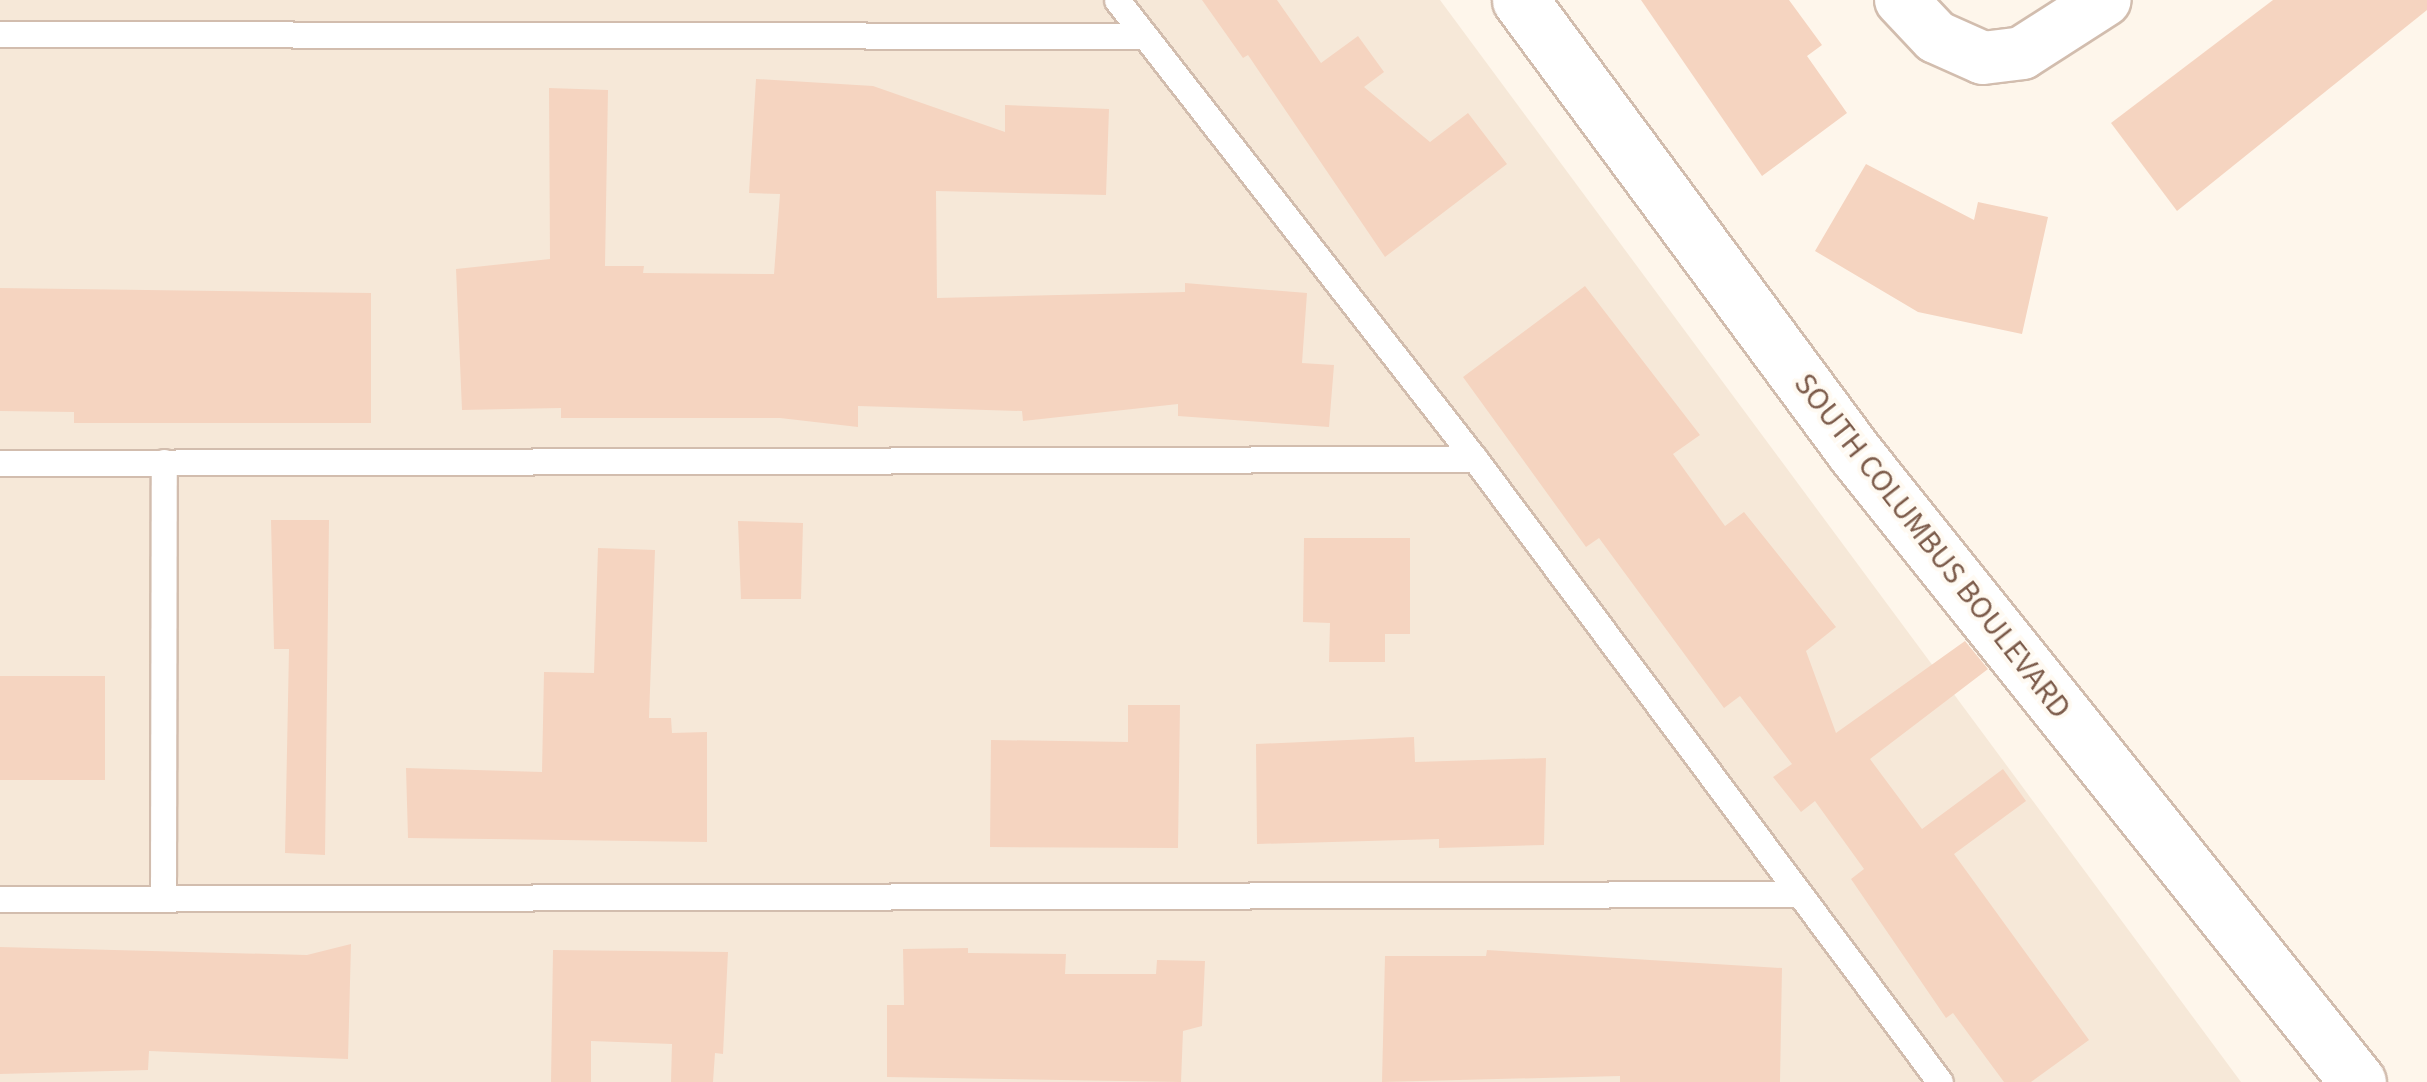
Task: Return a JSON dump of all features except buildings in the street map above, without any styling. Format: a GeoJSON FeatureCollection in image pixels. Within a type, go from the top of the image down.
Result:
{"type":"FeatureCollection","features":[{"type":"Feature","properties":{"kind":"street","name":"SOUTH COLUMBUS BOULEVARD"},"geometry":{"type":"LineString","coordinates":[[1520,0],[1855,453],[2358,1082]]}},
{"type":"Feature","properties":{"kind":"street"},"geometry":{"type":"LineString","coordinates":[[1901,0],[1936,38],[1982,77],[2106,0]]}},
{"type":"Feature","properties":{"kind":"lane"},"geometry":{"type":"LineString","coordinates":[[1117,0],[1475,459],[1940,1082]]}},
{"type":"Feature","properties":{"kind":"lane"},"geometry":{"type":"LineString","coordinates":[[0,34],[1142,36]]}},
{"type":"Feature","properties":{"kind":"lane"},"geometry":{"type":"LineString","coordinates":[[0,463],[1475,459]]}},
{"type":"Feature","properties":{"kind":"lane"},"geometry":{"type":"LineString","coordinates":[[163,899],[164,462]]}},
{"type":"Feature","properties":{"kind":"lane"},"geometry":{"type":"LineString","coordinates":[[0,900],[1799,894]]}},
{"type":"Feature","properties":{"kind":"shaded area"},"geometry":{"type":"Polygon","coordinates":[[[0,0],[1440,0],[2241,1082],[0,1082],[0,0]]]}}]}
